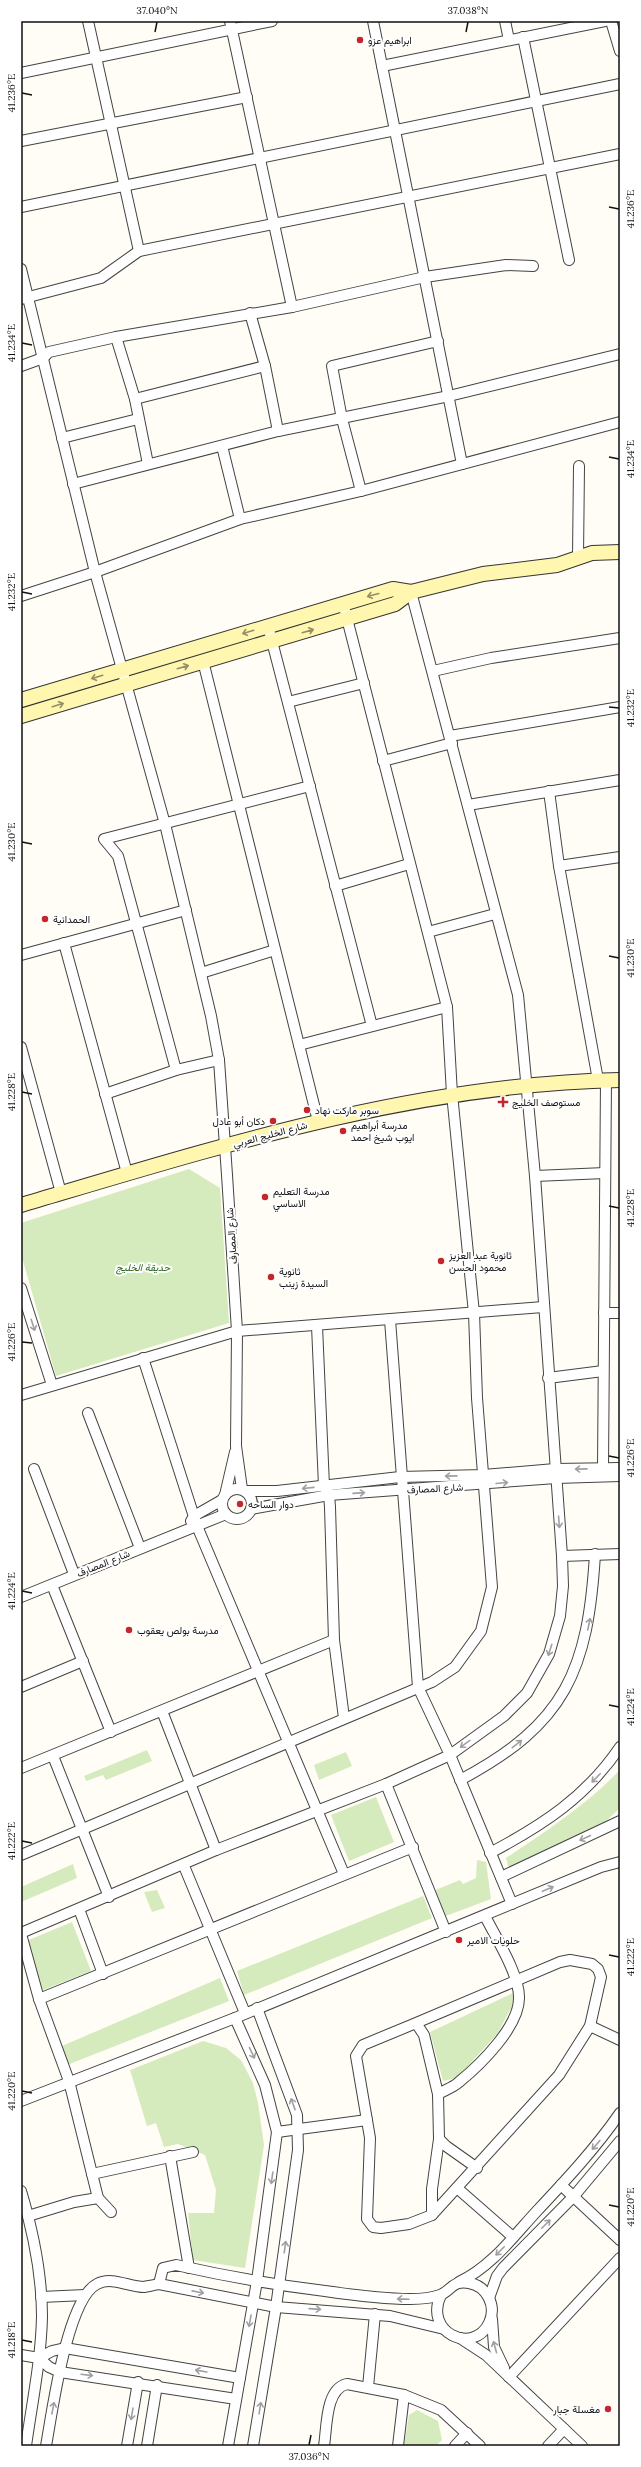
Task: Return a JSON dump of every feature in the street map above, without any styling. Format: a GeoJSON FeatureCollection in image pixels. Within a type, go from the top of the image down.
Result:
{"type":"FeatureCollection","features":[{"type":"Feature","properties":{"kind":"street"},"geometry":{"type":"LineString","coordinates":[[88,21],[139,251]]}},
{"type":"Feature","properties":{"kind":"street"},"geometry":{"type":"LineString","coordinates":[[21,73],[231,25],[272,21]]}},
{"type":"Feature","properties":{"kind":"street"},"geometry":{"type":"LineString","coordinates":[[373,21],[462,464]]}},
{"type":"Feature","properties":{"kind":"street"},"geometry":{"type":"LineString","coordinates":[[505,21],[509,40]]}},
{"type":"Feature","properties":{"kind":"street"},"geometry":{"type":"LineString","coordinates":[[382,66],[605,21]]}},
{"type":"Feature","properties":{"kind":"street"},"geometry":{"type":"LineString","coordinates":[[611,21],[620,51]]}},
{"type":"Feature","properties":{"kind":"street"},"geometry":{"type":"LineString","coordinates":[[231,25],[292,307]]}},
{"type":"Feature","properties":{"kind":"street"},"geometry":{"type":"LineString","coordinates":[[523,37],[569,260]]}},
{"type":"Feature","properties":{"kind":"street"},"geometry":{"type":"LineString","coordinates":[[21,207],[620,84]]}},
{"type":"Feature","properties":{"kind":"street"},"geometry":{"type":"LineString","coordinates":[[21,141],[247,97]]}},
{"type":"Feature","properties":{"kind":"street"},"geometry":{"type":"LineString","coordinates":[[24,298],[100,278],[139,251],[620,154]]}},
{"type":"Feature","properties":{"kind":"street"},"geometry":{"type":"LineString","coordinates":[[21,366],[43,358],[49,352],[116,337],[292,307],[425,277],[506,264],[533,266]]}},
{"type":"Feature","properties":{"kind":"street","name":"شارع المصارف"},"geometry":{"type":"LineString","coordinates":[[21,269],[24,298],[43,358],[95,572],[164,824],[202,972],[219,1060],[237,1331],[236,1446],[244,1490]]}},
{"type":"Feature","properties":{"kind":"street"},"geometry":{"type":"LineString","coordinates":[[250,313],[265,366],[278,431]]}},
{"type":"Feature","properties":{"kind":"street"},"geometry":{"type":"LineString","coordinates":[[116,337],[135,398],[148,464]]}},
{"type":"Feature","properties":{"kind":"street"},"geometry":{"type":"LineString","coordinates":[[361,491],[342,419],[332,366],[438,341]]}},
{"type":"Feature","properties":{"kind":"street"},"geometry":{"type":"LineString","coordinates":[[73,484],[278,431],[449,396],[620,354]]}},
{"type":"Feature","properties":{"kind":"street"},"geometry":{"type":"LineString","coordinates":[[135,398],[265,366]]}},
{"type":"Feature","properties":{"kind":"street"},"geometry":{"type":"LineString","coordinates":[[62,438],[138,419]]}},
{"type":"Feature","properties":{"kind":"street"},"geometry":{"type":"LineString","coordinates":[[21,596],[95,572],[240,519],[361,491],[620,422]]}},
{"type":"Feature","properties":{"kind":"street"},"geometry":{"type":"LineString","coordinates":[[222,446],[240,519]]}},
{"type":"Feature","properties":{"kind":"street"},"geometry":{"type":"LineString","coordinates":[[578,557],[579,466]]}},
{"type":"Feature","properties":{"kind":"street"},"geometry":{"type":"LineString","coordinates":[[21,700],[342,603],[393,590],[411,592],[483,574],[557,565],[592,553],[620,552]]}},
{"type":"Feature","properties":{"kind":"street"},"geometry":{"type":"LineString","coordinates":[[21,716],[395,604],[411,592]]}},
{"type":"Feature","properties":{"kind":"street"},"geometry":{"type":"LineString","coordinates":[[111,2212],[98,2198],[69,2081],[40,1999],[21,1933],[184,1866],[216,1850],[386,1784],[450,1755],[504,1716],[527,1694],[546,1661],[560,1616],[563,1586],[562,1556],[548,1378],[535,1176],[518,995],[495,914],[451,739],[411,592]]}},
{"type":"Feature","properties":{"kind":"street"},"geometry":{"type":"LineString","coordinates":[[21,1855],[432,1682],[456,1667],[481,1631],[492,1587],[483,1480],[474,1313],[452,1094],[447,1008],[364,683],[342,603]]}},
{"type":"Feature","properties":{"kind":"street"},"geometry":{"type":"LineString","coordinates":[[268,626],[372,1026]]}},
{"type":"Feature","properties":{"kind":"street"},"geometry":{"type":"LineString","coordinates":[[433,671],[491,658],[620,638]]}},
{"type":"Feature","properties":{"kind":"street"},"geometry":{"type":"LineString","coordinates":[[203,661],[318,1121]]}},
{"type":"Feature","properties":{"kind":"street"},"geometry":{"type":"LineString","coordinates":[[288,702],[364,683]]}},
{"type":"Feature","properties":{"kind":"street"},"geometry":{"type":"LineString","coordinates":[[383,761],[451,739],[620,708]]}},
{"type":"Feature","properties":{"kind":"street"},"geometry":{"type":"LineString","coordinates":[[468,805],[620,780]]}},
{"type":"Feature","properties":{"kind":"street"},"geometry":{"type":"LineString","coordinates":[[176,1070],[118,856],[104,839],[310,786]]}},
{"type":"Feature","properties":{"kind":"street"},"geometry":{"type":"LineString","coordinates":[[549,791],[559,866],[608,1080],[605,1173],[603,1468]]}},
{"type":"Feature","properties":{"kind":"street"},"geometry":{"type":"LineString","coordinates":[[559,866],[620,857]]}},
{"type":"Feature","properties":{"kind":"street"},"geometry":{"type":"LineString","coordinates":[[336,886],[409,864]]}},
{"type":"Feature","properties":{"kind":"street"},"geometry":{"type":"LineString","coordinates":[[21,955],[186,910]]}},
{"type":"Feature","properties":{"kind":"street"},"geometry":{"type":"LineString","coordinates":[[428,932],[495,914]]}},
{"type":"Feature","properties":{"kind":"street"},"geometry":{"type":"LineString","coordinates":[[64,943],[127,1173]]}},
{"type":"Feature","properties":{"kind":"street"},"geometry":{"type":"LineString","coordinates":[[202,972],[275,950]]}},
{"type":"Feature","properties":{"kind":"street"},"geometry":{"type":"LineString","coordinates":[[299,1045],[447,1008]]}},
{"type":"Feature","properties":{"kind":"street"},"geometry":{"type":"LineString","coordinates":[[21,1047],[61,1193]]}},
{"type":"Feature","properties":{"kind":"street"},"geometry":{"type":"LineString","coordinates":[[105,1094],[176,1070],[219,1060]]}},
{"type":"Feature","properties":{"kind":"street","name":"شارع الخليج العربي"},"geometry":{"type":"LineString","coordinates":[[21,1205],[127,1173],[318,1121],[452,1094],[527,1085],[608,1080]]}},
{"type":"Feature","properties":{"kind":"street"},"geometry":{"type":"LineString","coordinates":[[535,1176],[605,1173]]}},
{"type":"Feature","properties":{"kind":"street"},"geometry":{"type":"LineString","coordinates":[[21,1288],[52,1385]]}},
{"type":"Feature","properties":{"kind":"street"},"geometry":{"type":"LineString","coordinates":[[21,1395],[237,1331],[317,1326],[543,1307]]}},
{"type":"Feature","properties":{"kind":"street"},"geometry":{"type":"LineString","coordinates":[[604,1313],[620,1314]]}},
{"type":"Feature","properties":{"kind":"street"},"geometry":{"type":"LineString","coordinates":[[390,1320],[400,1477],[418,1687],[450,1755],[512,1904]]}},
{"type":"Feature","properties":{"kind":"street"},"geometry":{"type":"LineString","coordinates":[[317,1326],[334,1640],[344,1718]]}},
{"type":"Feature","properties":{"kind":"street"},"geometry":{"type":"LineString","coordinates":[[143,1358],[195,1521],[260,1671],[287,1742],[344,1874]]}},
{"type":"Feature","properties":{"kind":"street"},"geometry":{"type":"LineString","coordinates":[[548,1378],[603,1371]]}},
{"type":"Feature","properties":{"kind":"street"},"geometry":{"type":"LineString","coordinates":[[88,1412],[140,1548]]}},
{"type":"Feature","properties":{"kind":"street","name":"شارع المصارف"},"geometry":{"type":"LineString","coordinates":[[224,1498],[236,1446]]}},
{"type":"Feature","properties":{"kind":"street"},"geometry":{"type":"LineString","coordinates":[[195,1521],[224,1498],[232,1489],[326,1491],[400,1477],[483,1480],[556,1474],[603,1468],[620,1468]]}},
{"type":"Feature","properties":{"kind":"street"},"geometry":{"type":"LineString","coordinates":[[34,1469],[74,1574]]}},
{"type":"Feature","properties":{"kind":"street"},"geometry":{"type":"LineString","coordinates":[[556,1474],[620,1476]]}},
{"type":"Feature","properties":{"kind":"street","name":"شارع المصارف"},"geometry":{"type":"LineString","coordinates":[[251,1509],[326,1491],[401,1490],[483,1480]]}},
{"type":"Feature","properties":{"kind":"street"},"geometry":{"type":"LineString","coordinates":[[195,1521],[226,1514],[240,1519],[248,1514],[251,1509],[252,1500],[244,1490]]}},
{"type":"Feature","properties":{"kind":"street"},"geometry":{"type":"LineString","coordinates":[[224,1498],[226,1514]]}},
{"type":"Feature","properties":{"kind":"street","name":"شارع المصارف"},"geometry":{"type":"LineString","coordinates":[[21,1597],[74,1574],[186,1531],[195,1521]]}},
{"type":"Feature","properties":{"kind":"street"},"geometry":{"type":"LineString","coordinates":[[460,1780],[493,1762],[526,1737],[553,1708],[565,1690],[581,1657],[586,1638],[591,1614],[595,1554]]}},
{"type":"Feature","properties":{"kind":"street"},"geometry":{"type":"LineString","coordinates":[[562,1556],[620,1554]]}},
{"type":"Feature","properties":{"kind":"street"},"geometry":{"type":"LineString","coordinates":[[52,1584],[111,1732]]}},
{"type":"Feature","properties":{"kind":"street"},"geometry":{"type":"LineString","coordinates":[[21,1768],[334,1640]]}},
{"type":"Feature","properties":{"kind":"street"},"geometry":{"type":"LineString","coordinates":[[21,1688],[83,1661]]}},
{"type":"Feature","properties":{"kind":"street"},"geometry":{"type":"LineString","coordinates":[[162,1711],[189,1784],[216,1850]]}},
{"type":"Feature","properties":{"kind":"street"},"geometry":{"type":"LineString","coordinates":[[490,1853],[555,1816],[606,1767],[620,1747]]}},
{"type":"Feature","properties":{"kind":"street"},"geometry":{"type":"LineString","coordinates":[[52,1756],[109,1896]]}},
{"type":"Feature","properties":{"kind":"street"},"geometry":{"type":"LineString","coordinates":[[386,1784],[413,1847],[446,1932]]}},
{"type":"Feature","properties":{"kind":"street"},"geometry":{"type":"LineString","coordinates":[[501,1876],[620,1821]]}},
{"type":"Feature","properties":{"kind":"street"},"geometry":{"type":"LineString","coordinates":[[40,1999],[211,1928],[413,1847]]}},
{"type":"Feature","properties":{"kind":"street"},"geometry":{"type":"LineString","coordinates":[[21,2101],[69,2081],[235,2018],[601,1867],[620,1862]]}},
{"type":"Feature","properties":{"kind":"street"},"geometry":{"type":"LineString","coordinates":[[184,1866],[245,2013]]}},
{"type":"Feature","properties":{"kind":"street"},"geometry":{"type":"LineString","coordinates":[[79,1909],[103,1974]]}},
{"type":"Feature","properties":{"kind":"street"},"geometry":{"type":"LineString","coordinates":[[438,2094],[459,2083],[502,2039],[515,2017],[520,1998],[515,1979],[485,1916]]}},
{"type":"Feature","properties":{"kind":"street"},"geometry":{"type":"LineString","coordinates":[[570,1960],[592,1964],[598,1969],[601,1977],[590,2026],[559,2075],[477,2168],[432,2215],[410,2224],[381,2228],[373,2227],[367,2219],[370,2138],[356,2056],[363,2045],[515,1979],[570,1960]]}},
{"type":"Feature","properties":{"kind":"street"},"geometry":{"type":"LineString","coordinates":[[253,2446],[280,2285],[298,2150],[297,2115],[257,2008]]}},
{"type":"Feature","properties":{"kind":"street"},"geometry":{"type":"LineString","coordinates":[[228,2446],[257,2281],[277,2132],[266,2086],[235,2018]]}},
{"type":"Feature","properties":{"kind":"street"},"geometry":{"type":"LineString","coordinates":[[416,2023],[424,2034],[438,2094],[439,2138],[432,2189],[432,2215]]}},
{"type":"Feature","properties":{"kind":"street"},"geometry":{"type":"LineString","coordinates":[[590,2026],[620,2040]]}},
{"type":"Feature","properties":{"kind":"street"},"geometry":{"type":"LineString","coordinates":[[444,2330],[437,2316],[437,2308],[441,2295],[452,2285],[480,2270],[513,2238],[603,2137],[620,2114]]}},
{"type":"Feature","properties":{"kind":"street"},"geometry":{"type":"LineString","coordinates":[[277,2132],[367,2120]]}},
{"type":"Feature","properties":{"kind":"street"},"geometry":{"type":"LineString","coordinates":[[439,2138],[446,2146],[477,2168]]}},
{"type":"Feature","properties":{"kind":"street"},"geometry":{"type":"LineString","coordinates":[[509,2377],[494,2347],[490,2298],[497,2276],[503,2268],[574,2196],[620,2141]]}},
{"type":"Feature","properties":{"kind":"street"},"geometry":{"type":"LineString","coordinates":[[92,2174],[192,2152]]}},
{"type":"Feature","properties":{"kind":"street"},"geometry":{"type":"LineString","coordinates":[[170,2156],[189,2268]]}},
{"type":"Feature","properties":{"kind":"street"},"geometry":{"type":"LineString","coordinates":[[561,2185],[620,2240]]}},
{"type":"Feature","properties":{"kind":"street"},"geometry":{"type":"LineString","coordinates":[[457,2188],[513,2238]]}},
{"type":"Feature","properties":{"kind":"street"},"geometry":{"type":"LineString","coordinates":[[21,2191],[28,2216],[41,2297],[39,2358],[26,2446]]}},
{"type":"Feature","properties":{"kind":"street"},"geometry":{"type":"LineString","coordinates":[[28,2216],[74,2202],[98,2198]]}},
{"type":"Feature","properties":{"kind":"street"},"geometry":{"type":"LineString","coordinates":[[509,2377],[620,2258]]}},
{"type":"Feature","properties":{"kind":"street"},"geometry":{"type":"LineString","coordinates":[[159,2284],[163,2268],[176,2265],[280,2285],[374,2298],[412,2299],[441,2295]]}},
{"type":"Feature","properties":{"kind":"street"},"geometry":{"type":"LineString","coordinates":[[46,2446],[65,2348],[81,2300],[96,2284],[105,2281],[144,2286],[159,2284],[276,2307],[375,2314],[408,2319],[444,2330],[460,2338],[486,2355],[582,2446]]}},
{"type":"Feature","properties":{"kind":"street"},"geometry":{"type":"LineString","coordinates":[[452,2285],[469,2283],[477,2285],[490,2298]]}},
{"type":"Feature","properties":{"kind":"street"},"geometry":{"type":"LineString","coordinates":[[41,2297],[85,2295]]}},
{"type":"Feature","properties":{"kind":"street"},"geometry":{"type":"LineString","coordinates":[[368,2387],[375,2314]]}},
{"type":"Feature","properties":{"kind":"street"},"geometry":{"type":"LineString","coordinates":[[460,2338],[478,2334],[486,2328],[492,2314]]}},
{"type":"Feature","properties":{"kind":"street"},"geometry":{"type":"LineString","coordinates":[[39,2358],[52,2351],[65,2348],[240,2378]]}},
{"type":"Feature","properties":{"kind":"street"},"geometry":{"type":"LineString","coordinates":[[21,2355],[39,2358],[48,2367],[60,2372],[138,2382],[236,2399]]}},
{"type":"Feature","properties":{"kind":"street"},"geometry":{"type":"LineString","coordinates":[[127,2446],[138,2382]]}},
{"type":"Feature","properties":{"kind":"street"},"geometry":{"type":"LineString","coordinates":[[324,2446],[331,2399],[336,2389],[347,2384],[404,2395],[441,2410],[480,2446]]}},
{"type":"Feature","properties":{"kind":"street"},"geometry":{"type":"LineString","coordinates":[[147,2446],[157,2385]]}},
{"type":"Feature","properties":{"kind":"street"},"geometry":{"type":"LineString","coordinates":[[398,2446],[404,2395]]}},
{"type":"Feature","properties":{"kind":"street"},"geometry":{"type":"LineString","coordinates":[[548,2446],[564,2429]]}},
{"type":"Feature","properties":{"kind":"street"},"geometry":{"type":"LineString","coordinates":[[455,2446],[467,2433]]}},
{"type":"Feature","properties":{"kind":"green space","name":"حديقة الخليج"},"geometry":{"type":"Polygon","coordinates":[[[189,1169],[220,1188],[229,1323],[56,1376],[21,1254],[21,1223],[189,1169]]]}},
{"type":"Feature","properties":{"kind":"green space"},"geometry":{"type":"Polygon","coordinates":[[[147,1750],[152,1761],[106,1780],[103,1775],[86,1781],[84,1776],[147,1750]]]}},
{"type":"Feature","properties":{"kind":"green space"},"geometry":{"type":"Polygon","coordinates":[[[346,1752],[352,1766],[319,1780],[314,1765],[346,1752]]]}},
{"type":"Feature","properties":{"kind":"green space"},"geometry":{"type":"Polygon","coordinates":[[[620,1770],[620,1808],[605,1822],[509,1869],[506,1858],[551,1828],[580,1806],[620,1770]]]}},
{"type":"Feature","properties":{"kind":"green space"},"geometry":{"type":"Polygon","coordinates":[[[376,1797],[394,1842],[349,1861],[331,1815],[376,1797]]]}},
{"type":"Feature","properties":{"kind":"green space"},"geometry":{"type":"Polygon","coordinates":[[[477,1860],[486,1862],[491,1899],[443,1917],[433,1891],[460,1880],[463,1884],[476,1878],[477,1860]]]}},
{"type":"Feature","properties":{"kind":"green space"},"geometry":{"type":"Polygon","coordinates":[[[73,1864],[77,1878],[21,1902],[21,1887],[73,1864]]]}},
{"type":"Feature","properties":{"kind":"green space"},"geometry":{"type":"Polygon","coordinates":[[[157,1890],[165,1908],[152,1912],[144,1892],[157,1890]]]}},
{"type":"Feature","properties":{"kind":"green space"},"geometry":{"type":"Polygon","coordinates":[[[423,1896],[432,1918],[244,1995],[237,1971],[423,1896]]]}},
{"type":"Feature","properties":{"kind":"green space"},"geometry":{"type":"Polygon","coordinates":[[[72,1922],[91,1971],[43,1990],[24,1942],[72,1922]]]}},
{"type":"Feature","properties":{"kind":"green space"},"geometry":{"type":"Polygon","coordinates":[[[220,1978],[229,2001],[67,2065],[62,2046],[220,1978]]]}},
{"type":"Feature","properties":{"kind":"green space"},"geometry":{"type":"Polygon","coordinates":[[[513,1993],[514,2003],[497,2034],[457,2078],[443,2081],[430,2032],[513,1993]]]}},
{"type":"Feature","properties":{"kind":"green space"},"geometry":{"type":"Polygon","coordinates":[[[203,2041],[226,2048],[241,2060],[253,2083],[258,2103],[264,2145],[245,2268],[193,2260],[188,2213],[214,2213],[216,2190],[205,2155],[178,2144],[164,2147],[156,2123],[147,2126],[130,2070],[203,2041]]]}},
{"type":"Feature","properties":{"kind":"green space"},"geometry":{"type":"Polygon","coordinates":[[[417,2410],[438,2421],[442,2440],[436,2446],[404,2446],[409,2415],[417,2410]]]}},
{"type":"Feature","properties":{"kind":"place","name":"ابراهيم عزو"},"geometry":{"type":"Point","coordinates":[360,40]}},
{"type":"Feature","properties":{"kind":"place","name":"الحمدانية"},"geometry":{"type":"Point","coordinates":[45,919]}},
{"type":"Feature","properties":{"kind":"place","name":"مستوصف الخليج"},"geometry":{"type":"Point","coordinates":[503,1102]}},
{"type":"Feature","properties":{"kind":"place","name":"سوبر ماركت نهاد"},"geometry":{"type":"Point","coordinates":[307,1110]}},
{"type":"Feature","properties":{"kind":"place","name":"دكان أبو عادل"},"geometry":{"type":"Point","coordinates":[273,1121]}},
{"type":"Feature","properties":{"kind":"place","name":"مدرسة أبراهيم ايوب شيخ احمد"},"geometry":{"type":"Point","coordinates":[343,1131]}},
{"type":"Feature","properties":{"kind":"place","name":"مدرسة التعليم الاساسي"},"geometry":{"type":"Point","coordinates":[265,1197]}},
{"type":"Feature","properties":{"kind":"place","name":"ثانوية عبد العزيز محمود الحسن"},"geometry":{"type":"Point","coordinates":[441,1261]}},
{"type":"Feature","properties":{"kind":"place","name":"ثانوية السيدة زينب"},"geometry":{"type":"Point","coordinates":[271,1277]}},
{"type":"Feature","properties":{"kind":"place","name":"دوار الساحه"},"geometry":{"type":"Point","coordinates":[240,1504]}},
{"type":"Feature","properties":{"kind":"place","name":"مدرسة بولص يعقوب"},"geometry":{"type":"Point","coordinates":[129,1630]}},
{"type":"Feature","properties":{"kind":"place","name":"حلويات الامير"},"geometry":{"type":"Point","coordinates":[459,1940]}},
{"type":"Feature","properties":{"kind":"place","name":"مغسلة جبار"},"geometry":{"type":"Point","coordinates":[608,2409]}}]}
